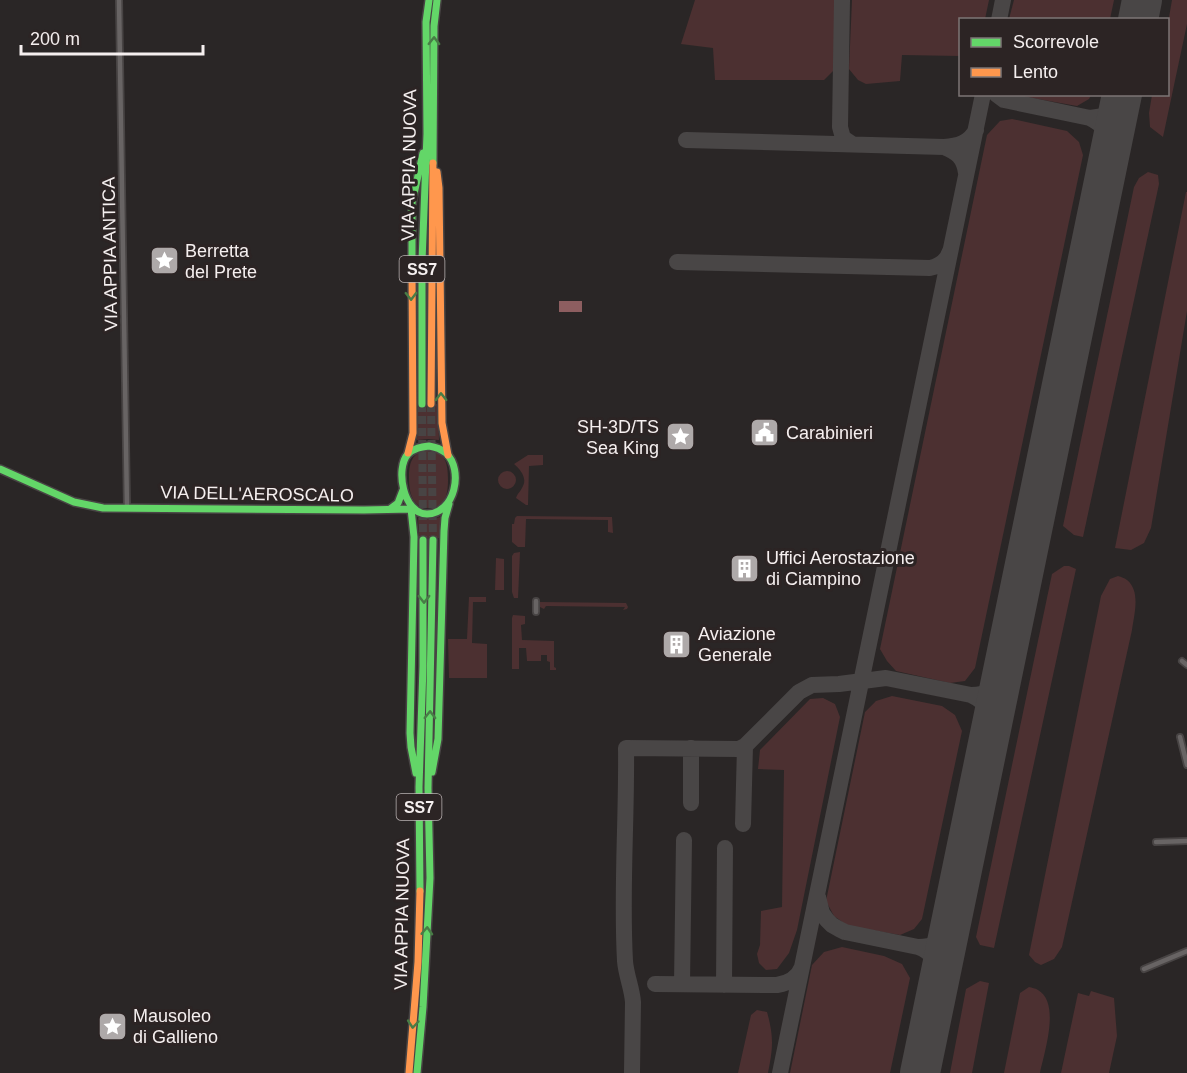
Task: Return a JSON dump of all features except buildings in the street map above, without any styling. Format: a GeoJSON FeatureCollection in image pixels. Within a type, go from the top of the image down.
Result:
{"type":"FeatureCollection","features":[{"type":"Feature","properties":{"kind":"main road","name":"VIA APPIA NUOVA"},"geometry":{"type":"LineString","coordinates":[[422,404],[422,261],[427,134],[426,22],[429,0]]}},
{"type":"Feature","properties":{"kind":"main road","name":"VIA APPIA NUOVA"},"geometry":{"type":"LineString","coordinates":[[431,404],[434,26],[437,0]]}},
{"type":"Feature","properties":{"kind":"main road"},"geometry":{"type":"LineString","coordinates":[[419,786],[411,750],[410,733],[414,537],[411,509],[403,490],[403,465],[413,433],[412,203],[427,134]]}},
{"type":"Feature","properties":{"kind":"main road"},"geometry":{"type":"LineString","coordinates":[[428,788],[438,742],[445,518],[454,490],[453,465],[448,455],[442,423],[439,188],[433,141]]}},
{"type":"Feature","properties":{"kind":"main road"},"geometry":{"type":"LineString","coordinates":[[408,453],[419,447],[429,446],[441,449],[448,455]]}},
{"type":"Feature","properties":{"kind":"main road","name":"VIA DELL'AEROSCALO"},"geometry":{"type":"LineString","coordinates":[[0,469],[74,502],[103,508],[411,509]]}},
{"type":"Feature","properties":{"kind":"main road"},"geometry":{"type":"LineString","coordinates":[[387,510],[398,503],[403,490]]}},
{"type":"Feature","properties":{"kind":"main road"},"geometry":{"type":"LineString","coordinates":[[411,509],[431,514],[449,504]]}},
{"type":"Feature","properties":{"kind":"main road","name":"VIA APPIA NUOVA"},"geometry":{"type":"LineString","coordinates":[[409,1073],[418,962],[423,540]]}},
{"type":"Feature","properties":{"kind":"main road","name":"VIA APPIA NUOVA"},"geometry":{"type":"LineString","coordinates":[[417,1073],[430,878],[428,788],[433,540]]}},
{"type":"Feature","properties":{"kind":"street","name":"VIA APPIA ANTICA"},"geometry":{"type":"LineString","coordinates":[[119,0],[127,507]]}},
{"type":"Feature","properties":{"kind":"street"},"geometry":{"type":"LineString","coordinates":[[536,601],[536,612]]}},
{"type":"Feature","properties":{"kind":"street"},"geometry":{"type":"LineString","coordinates":[[1180,737],[1185,747],[1187,765]]}},
{"type":"Feature","properties":{"kind":"street"},"geometry":{"type":"LineString","coordinates":[[1156,842],[1187,841]]}},
{"type":"Feature","properties":{"kind":"street"},"geometry":{"type":"LineString","coordinates":[[1144,969],[1187,951]]}},
{"type":"Feature","properties":{"kind":"shaded area"},"geometry":{"type":"Polygon","coordinates":[[[695,0],[834,0],[834,70],[824,80],[715,80],[713,48],[681,44],[695,0]]]}},
{"type":"Feature","properties":{"kind":"shaded area"},"geometry":{"type":"Polygon","coordinates":[[[852,0],[989,0],[985,18],[959,18],[959,56],[902,55],[900,81],[866,84],[858,80],[849,69],[852,0]]]}},
{"type":"Feature","properties":{"kind":"shaded area"},"geometry":{"type":"Polygon","coordinates":[[[1014,0],[1114,0],[1110,18],[1009,18],[1014,0]]]}},
{"type":"Feature","properties":{"kind":"shaded area"},"geometry":{"type":"Polygon","coordinates":[[[1172,0],[1187,0],[1187,24],[1163,137],[1150,127],[1149,113],[1152,96],[1169,96],[1169,18],[1172,0]]]}},
{"type":"Feature","properties":{"kind":"shaded area"},"geometry":{"type":"Polygon","coordinates":[[[1023,96],[1090,96],[1077,106],[1023,96]]]}},
{"type":"Feature","properties":{"kind":"shaded area"},"geometry":{"type":"Polygon","coordinates":[[[1012,119],[1067,131],[1079,142],[1083,155],[975,668],[965,681],[950,683],[896,671],[880,649],[987,135],[1000,121],[1012,119]]]}},
{"type":"Feature","properties":{"kind":"shaded area"},"geometry":{"type":"Polygon","coordinates":[[[1148,172],[1158,175],[1159,184],[1083,537],[1074,535],[1063,526],[1134,187],[1139,178],[1148,172]]]}},
{"type":"Feature","properties":{"kind":"shaded area"},"geometry":{"type":"Polygon","coordinates":[[[1186,192],[1187,311],[1151,528],[1144,543],[1131,550],[1115,548],[1186,192]]]}},
{"type":"Feature","properties":{"kind":"shaded area"},"geometry":{"type":"Polygon","coordinates":[[[559,301],[582,301],[582,312],[559,312],[559,301]]]}},
{"type":"Feature","properties":{"kind":"shaded area"},"geometry":{"type":"Polygon","coordinates":[[[418,404],[438,404],[439,440],[417,440],[418,404]]]}},
{"type":"Feature","properties":{"kind":"shaded area"},"geometry":{"type":"Polygon","coordinates":[[[427,450],[438,453],[445,459],[448,474],[447,490],[443,502],[435,507],[424,508],[415,503],[409,483],[414,456],[427,450]]]}},
{"type":"Feature","properties":{"kind":"shaded area"},"geometry":{"type":"Polygon","coordinates":[[[528,455],[543,455],[543,465],[529,466],[528,505],[526,505],[516,498],[524,485],[524,478],[514,464],[528,455]]]}},
{"type":"Feature","properties":{"kind":"shaded area"},"geometry":{"type":"Polygon","coordinates":[[[503,471],[511,471],[516,476],[514,487],[503,489],[498,484],[498,476],[503,471]]]}},
{"type":"Feature","properties":{"kind":"shaded area"},"geometry":{"type":"Polygon","coordinates":[[[517,516],[612,517],[613,533],[608,532],[608,520],[526,519],[525,547],[518,547],[512,542],[512,524],[517,516]]]}},
{"type":"Feature","properties":{"kind":"shaded area"},"geometry":{"type":"Polygon","coordinates":[[[419,517],[430,519],[441,517],[439,538],[419,538],[419,517]]]}},
{"type":"Feature","properties":{"kind":"shaded area"},"geometry":{"type":"Polygon","coordinates":[[[520,552],[518,598],[514,598],[512,556],[520,552]]]}},
{"type":"Feature","properties":{"kind":"shaded area"},"geometry":{"type":"Polygon","coordinates":[[[496,558],[504,559],[504,590],[495,590],[496,558]]]}},
{"type":"Feature","properties":{"kind":"shaded area"},"geometry":{"type":"Polygon","coordinates":[[[1064,566],[1076,569],[994,948],[980,945],[976,937],[1052,574],[1064,566]]]}},
{"type":"Feature","properties":{"kind":"shaded area"},"geometry":{"type":"Polygon","coordinates":[[[1118,576],[1127,580],[1134,590],[1136,604],[1132,630],[1062,947],[1054,959],[1041,965],[1029,955],[1101,596],[1110,579],[1118,576]]]}},
{"type":"Feature","properties":{"kind":"shaded area"},"geometry":{"type":"Polygon","coordinates":[[[469,597],[486,597],[486,602],[473,602],[472,643],[487,644],[487,678],[449,678],[448,639],[467,639],[469,597]]]}},
{"type":"Feature","properties":{"kind":"shaded area"},"geometry":{"type":"Polygon","coordinates":[[[540,602],[626,603],[628,607],[623,610],[625,607],[546,606],[544,609],[540,607],[540,602]]]}},
{"type":"Feature","properties":{"kind":"shaded area"},"geometry":{"type":"Polygon","coordinates":[[[513,615],[525,616],[525,624],[521,625],[522,640],[554,641],[556,670],[550,670],[547,655],[541,655],[541,661],[527,661],[526,648],[519,648],[519,669],[512,669],[513,615]]]}},
{"type":"Feature","properties":{"kind":"shaded area"},"geometry":{"type":"Polygon","coordinates":[[[892,696],[942,706],[955,715],[962,731],[922,919],[914,929],[900,935],[848,926],[834,916],[826,901],[865,712],[876,701],[892,696]]]}},
{"type":"Feature","properties":{"kind":"shaded area"},"geometry":{"type":"Polygon","coordinates":[[[823,698],[835,704],[840,717],[797,930],[789,953],[777,969],[766,970],[759,963],[757,954],[760,945],[761,911],[782,907],[784,770],[758,769],[760,750],[810,699],[823,698]]]}},
{"type":"Feature","properties":{"kind":"shaded area"},"geometry":{"type":"Polygon","coordinates":[[[842,947],[884,956],[902,964],[910,978],[890,1073],[790,1073],[812,965],[824,952],[842,947]]]}},
{"type":"Feature","properties":{"kind":"shaded area"},"geometry":{"type":"Polygon","coordinates":[[[980,981],[989,983],[972,1073],[950,1073],[966,989],[980,981]]]}},
{"type":"Feature","properties":{"kind":"shaded area"},"geometry":{"type":"Polygon","coordinates":[[[1029,987],[1045,996],[1049,1006],[1049,1029],[1040,1073],[1004,1073],[1020,993],[1029,987]]]}},
{"type":"Feature","properties":{"kind":"shaded area"},"geometry":{"type":"Polygon","coordinates":[[[1091,991],[1114,998],[1117,1036],[1109,1073],[1061,1073],[1078,993],[1089,996],[1091,991]]]}},
{"type":"Feature","properties":{"kind":"shaded area"},"geometry":{"type":"Polygon","coordinates":[[[757,1010],[767,1012],[771,1029],[772,1049],[768,1073],[738,1073],[751,1015],[757,1010]]]}},
{"type":"Feature","properties":{"kind":"taxiway"},"geometry":{"type":"LineString","coordinates":[[842,0],[840,127],[843,138],[852,144]]}},
{"type":"Feature","properties":{"kind":"taxiway"},"geometry":{"type":"LineString","coordinates":[[999,18],[1003,0]]}},
{"type":"Feature","properties":{"kind":"taxiway"},"geometry":{"type":"LineString","coordinates":[[780,1073],[983,96]]}},
{"type":"Feature","properties":{"kind":"taxiway"},"geometry":{"type":"LineString","coordinates":[[999,96],[1004,100],[1090,118],[1104,116],[1121,102]]}},
{"type":"Feature","properties":{"kind":"taxiway"},"geometry":{"type":"LineString","coordinates":[[1090,118],[1105,130],[1111,149]]}},
{"type":"Feature","properties":{"kind":"taxiway"},"geometry":{"type":"LineString","coordinates":[[966,173],[964,163],[959,156],[944,147],[963,143],[976,130]]}},
{"type":"Feature","properties":{"kind":"taxiway"},"geometry":{"type":"LineString","coordinates":[[686,140],[944,147]]}},
{"type":"Feature","properties":{"kind":"taxiway"},"geometry":{"type":"LineString","coordinates":[[677,262],[930,268],[943,262],[950,251]]}},
{"type":"Feature","properties":{"kind":"taxiway"},"geometry":{"type":"LineString","coordinates":[[632,1073],[633,1002],[626,966],[624,934],[626,748],[739,749],[745,746],[799,692],[812,685],[886,678],[978,695],[992,689],[1003,670]]}},
{"type":"Feature","properties":{"kind":"taxiway"},"geometry":{"type":"LineString","coordinates":[[971,695],[986,706],[990,720],[990,733]]}},
{"type":"Feature","properties":{"kind":"taxiway"},"geometry":{"type":"LineString","coordinates":[[743,824],[745,746]]}},
{"type":"Feature","properties":{"kind":"taxiway"},"geometry":{"type":"LineString","coordinates":[[691,748],[691,803]]}},
{"type":"Feature","properties":{"kind":"taxiway"},"geometry":{"type":"LineString","coordinates":[[682,984],[684,840]]}},
{"type":"Feature","properties":{"kind":"taxiway"},"geometry":{"type":"LineString","coordinates":[[724,985],[725,848]]}},
{"type":"Feature","properties":{"kind":"taxiway"},"geometry":{"type":"LineString","coordinates":[[818,897],[822,913],[827,920],[845,932],[924,947],[938,942],[950,925]]}},
{"type":"Feature","properties":{"kind":"taxiway"},"geometry":{"type":"LineString","coordinates":[[918,947],[928,952],[934,960],[939,981]]}},
{"type":"Feature","properties":{"kind":"taxiway"},"geometry":{"type":"LineString","coordinates":[[655,984],[777,985],[792,979],[802,967]]}},
{"type":"Feature","properties":{"kind":"runway"},"geometry":{"type":"LineString","coordinates":[[1138,18],[1142,0]]}},
{"type":"Feature","properties":{"kind":"runway"},"geometry":{"type":"LineString","coordinates":[[920,1073],[1122,96]]}},
{"type":"Feature","properties":{"kind":"tunnel"},"geometry":{"type":"LineString","coordinates":[[422,404],[423,540]]}},
{"type":"Feature","properties":{"kind":"tunnel"},"geometry":{"type":"LineString","coordinates":[[431,404],[433,540]]}},
{"type":"Feature","properties":{"kind":"traffic: fast"},"geometry":{"type":"LineString","coordinates":[[422,404],[422,261],[427,134],[426,22],[429,0]]}},
{"type":"Feature","properties":{"kind":"traffic: fast"},"geometry":{"type":"LineString","coordinates":[[433,163],[434,26],[437,0]]}},
{"type":"Feature","properties":{"kind":"traffic: fast"},"geometry":{"type":"LineString","coordinates":[[412,270],[412,203],[423,153]]}},
{"type":"Feature","properties":{"kind":"traffic: fast"},"geometry":{"type":"LineString","coordinates":[[429,446],[446,453],[455,470],[455,480],[454,490],[444,507],[437,512],[427,514],[412,507],[407,499],[402,469],[410,452],[429,446]]}},
{"type":"Feature","properties":{"kind":"traffic: fast"},"geometry":{"type":"LineString","coordinates":[[0,469],[74,502],[103,508],[411,509]]}},
{"type":"Feature","properties":{"kind":"traffic: fast"},"geometry":{"type":"LineString","coordinates":[[390,509],[398,503],[403,490]]}},
{"type":"Feature","properties":{"kind":"traffic: fast"},"geometry":{"type":"LineString","coordinates":[[432,772],[438,739],[444,531],[449,504]]}},
{"type":"Feature","properties":{"kind":"traffic: fast"},"geometry":{"type":"LineString","coordinates":[[411,509],[414,537],[410,733],[416,773]]}},
{"type":"Feature","properties":{"kind":"traffic: fast"},"geometry":{"type":"LineString","coordinates":[[420,891],[419,787],[423,666],[423,540]]}},
{"type":"Feature","properties":{"kind":"traffic: fast"},"geometry":{"type":"LineString","coordinates":[[417,1073],[430,878],[428,788],[433,540]]}},
{"type":"Feature","properties":{"kind":"traffic: slow"},"geometry":{"type":"LineString","coordinates":[[431,404],[433,163]]}},
{"type":"Feature","properties":{"kind":"traffic: slow"},"geometry":{"type":"LineString","coordinates":[[437,172],[442,423],[448,455]]}},
{"type":"Feature","properties":{"kind":"traffic: slow"},"geometry":{"type":"LineString","coordinates":[[408,453],[413,433],[412,270]]}},
{"type":"Feature","properties":{"kind":"traffic: slow"},"geometry":{"type":"LineString","coordinates":[[409,1073],[418,962],[420,891]]}},
{"type":"Feature","properties":{"kind":"place","name":"Berretta del Prete"},"geometry":{"type":"Point","coordinates":[164,261]}},
{"type":"Feature","properties":{"kind":"place","name":"Carabinieri"},"geometry":{"type":"Point","coordinates":[765,433]}},
{"type":"Feature","properties":{"kind":"place","name":"SH-3D/TS Sea King"},"geometry":{"type":"Point","coordinates":[680,437]}},
{"type":"Feature","properties":{"kind":"place","name":"Uffici Aerostazione di Ciampino"},"geometry":{"type":"Point","coordinates":[745,568]}},
{"type":"Feature","properties":{"kind":"place","name":"Aviazione Generale"},"geometry":{"type":"Point","coordinates":[677,644]}},
{"type":"Feature","properties":{"kind":"place","name":"Mausoleo di Gallieno"},"geometry":{"type":"Point","coordinates":[112,1026]}}]}
